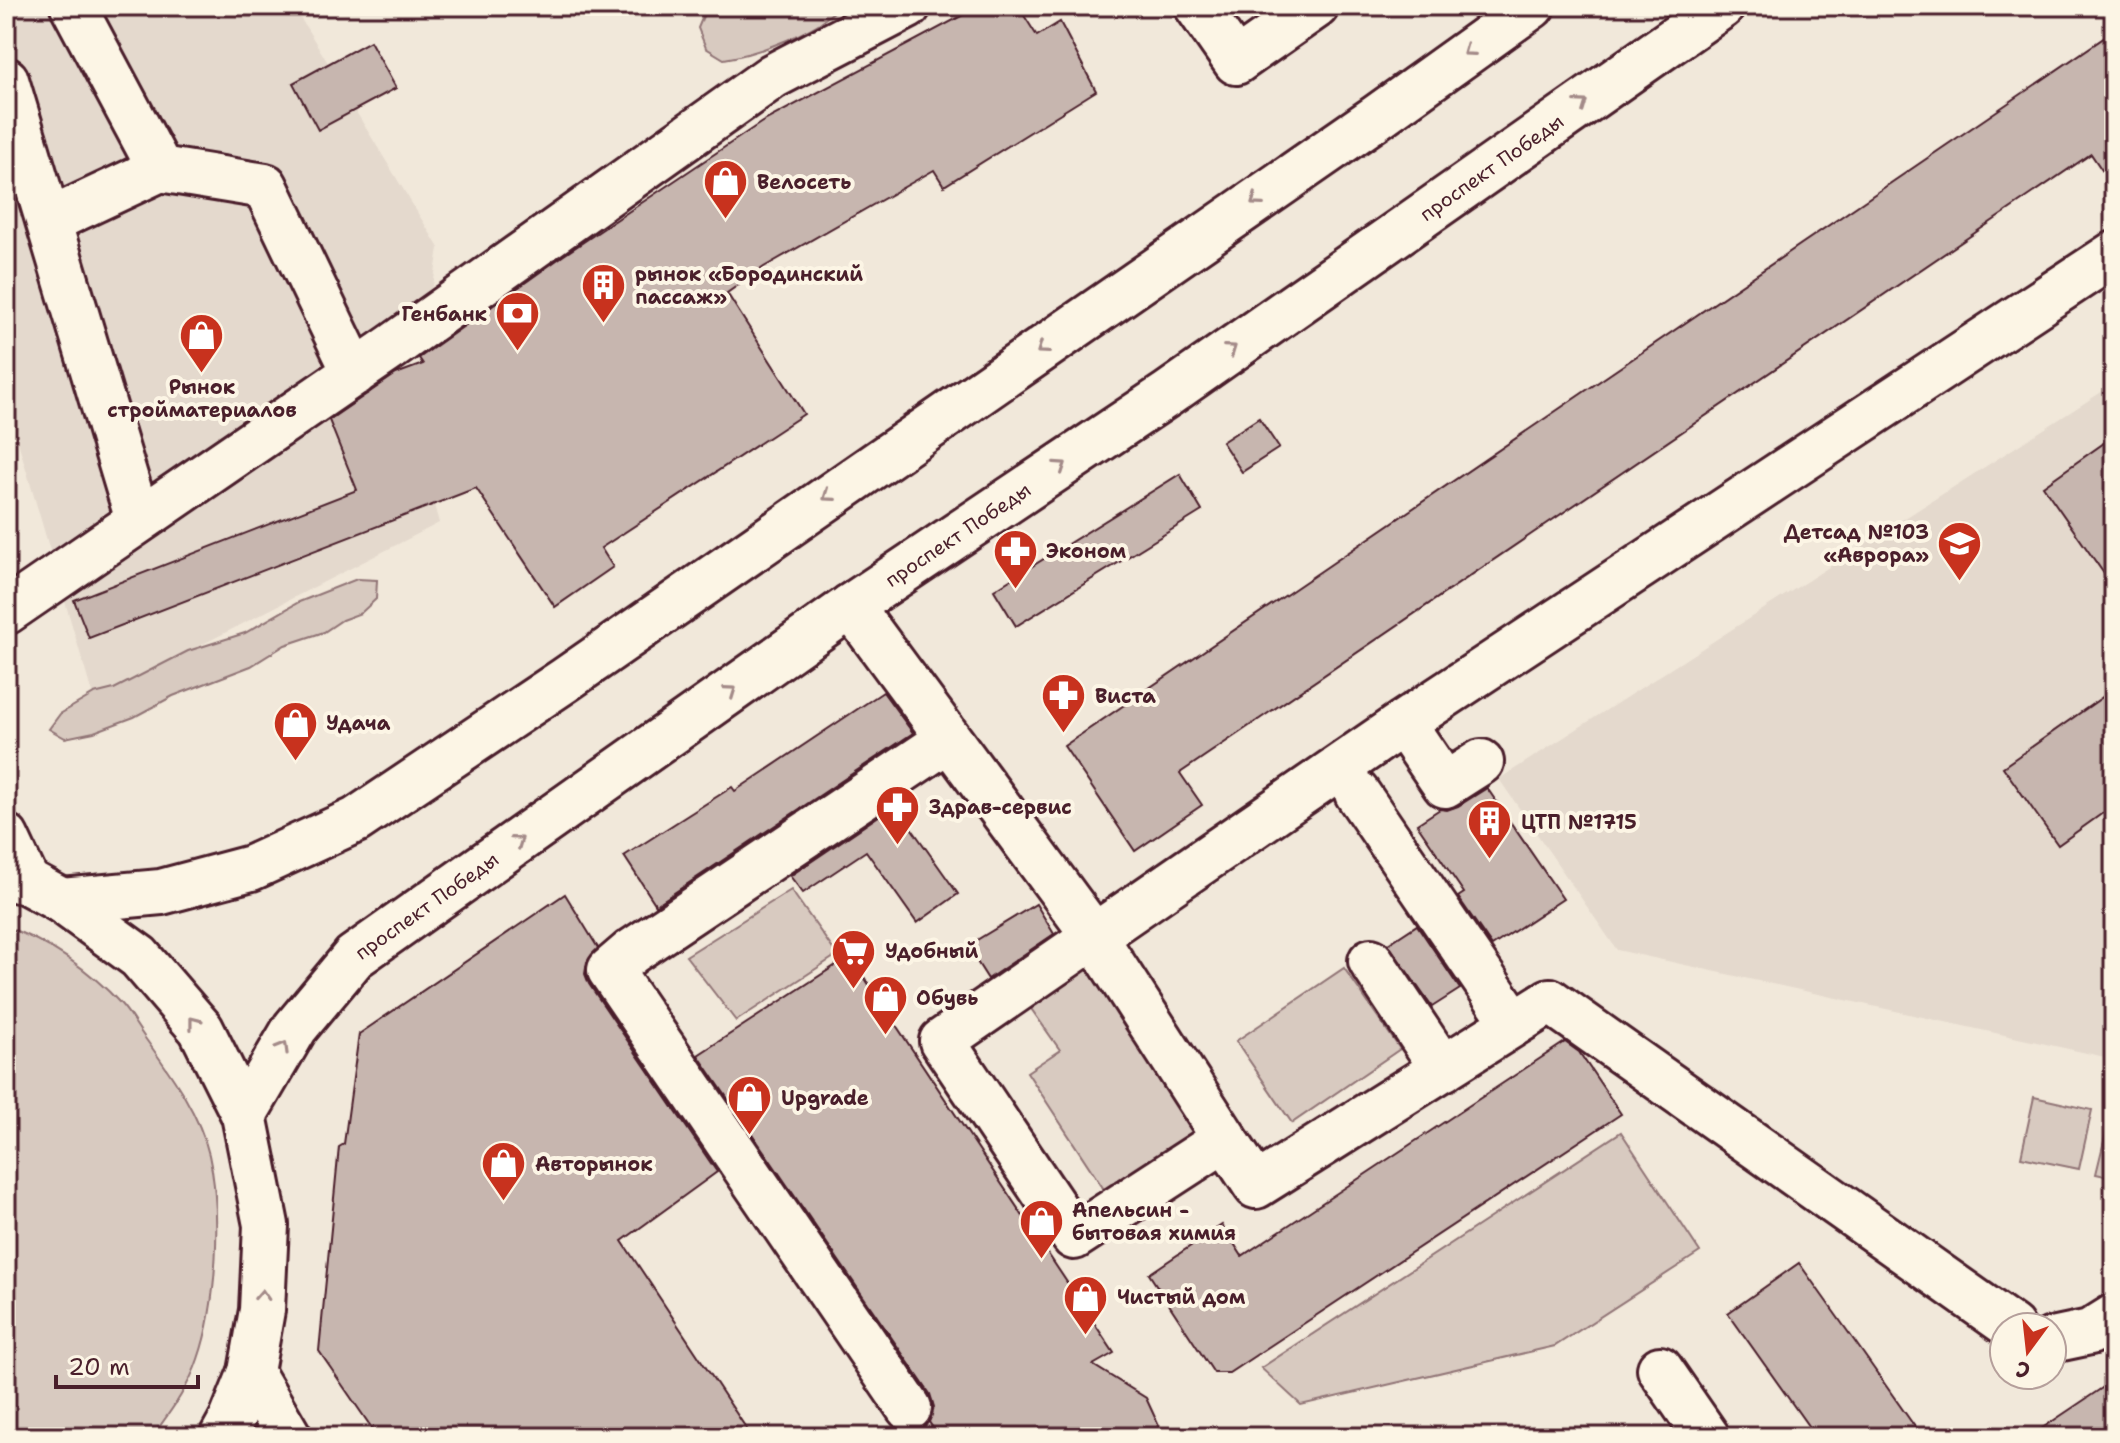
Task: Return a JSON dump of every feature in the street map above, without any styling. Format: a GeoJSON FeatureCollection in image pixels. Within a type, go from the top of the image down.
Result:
{"type":"FeatureCollection","features":[{"type":"Feature","properties":{"kind":"main road"},"geometry":{"type":"LineString","coordinates":[[73,6],[160,169]]}},
{"type":"Feature","properties":{"kind":"main road"},"geometry":{"type":"LineString","coordinates":[[6,612],[355,373],[773,76],[908,6]]}},
{"type":"Feature","properties":{"kind":"main road"},"geometry":{"type":"LineString","coordinates":[[1197,6],[1236,62],[1316,6]]}},
{"type":"Feature","properties":{"kind":"main road"},"geometry":{"type":"LineString","coordinates":[[32,887],[161,892],[251,868],[356,820],[565,680],[1377,117],[1532,6]]}},
{"type":"Feature","properties":{"kind":"main road","name":"проспект Победы"},"geometry":{"type":"LineString","coordinates":[[244,1115],[295,1028],[354,957],[851,606],[1168,394],[1722,6]]}},
{"type":"Feature","properties":{"kind":"main road"},"geometry":{"type":"LineString","coordinates":[[6,80],[138,520]]}},
{"type":"Feature","properties":{"kind":"main road"},"geometry":{"type":"LineString","coordinates":[[49,221],[160,169],[265,186],[355,373]]}},
{"type":"Feature","properties":{"kind":"main road"},"geometry":{"type":"LineString","coordinates":[[1225,1139],[1074,1237],[942,1041],[1095,937],[1277,823],[1403,723],[2114,254]]}},
{"type":"Feature","properties":{"kind":"main road"},"geometry":{"type":"LineString","coordinates":[[851,606],[1095,937],[1256,1186],[1550,1001],[1677,1070],[1991,1311]]}},
{"type":"Feature","properties":{"kind":"main road"},"geometry":{"type":"LineString","coordinates":[[1403,723],[1445,785],[1481,762]]}},
{"type":"Feature","properties":{"kind":"main road"},"geometry":{"type":"LineString","coordinates":[[909,1408],[610,970],[631,952],[949,739]]}},
{"type":"Feature","properties":{"kind":"main road"},"geometry":{"type":"LineString","coordinates":[[1357,793],[1514,1023]]}},
{"type":"Feature","properties":{"kind":"main road"},"geometry":{"type":"LineString","coordinates":[[6,837],[32,887],[139,957],[150,969],[201,1029],[244,1115],[266,1225],[262,1310],[251,1372],[222,1437]]}},
{"type":"Feature","properties":{"kind":"main road"},"geometry":{"type":"LineString","coordinates":[[1371,961],[1443,1069]]}},
{"type":"Feature","properties":{"kind":"main road"},"geometry":{"type":"LineString","coordinates":[[2068,1337],[2090,1332],[2114,1317]]}},
{"type":"Feature","properties":{"kind":"main road"},"geometry":{"type":"LineString","coordinates":[[1660,1369],[1707,1437]]}},
{"type":"Feature","properties":{"kind":"main road"},"geometry":{"type":"LineString","coordinates":[[251,1372],[289,1437]]}},
{"type":"Feature","properties":{"kind":"shaded area","name":"Рынок стройматериалов"},"geometry":{"type":"Polygon","coordinates":[[[6,6],[293,6],[328,63],[293,83],[318,129],[355,110],[439,248],[433,286],[386,329],[439,523],[94,700],[6,401],[6,6]]]}},
{"type":"Feature","properties":{"kind":"shaded area"},"geometry":{"type":"Polygon","coordinates":[[[711,6],[846,6],[786,40],[724,59],[706,48],[698,28],[706,9],[711,6]]]}},
{"type":"Feature","properties":{"kind":"shaded area","name":"Детсад №103 «Аврора»"},"geometry":{"type":"Polygon","coordinates":[[[2114,384],[2114,1059],[1617,950],[1499,779],[2114,384]]]}},
{"type":"Feature","properties":{"kind":"shaded area"},"geometry":{"type":"Polygon","coordinates":[[[357,579],[377,580],[376,599],[361,613],[342,620],[324,632],[285,645],[251,666],[173,696],[134,717],[94,732],[65,738],[49,729],[60,714],[94,694],[114,689],[188,651],[245,633],[299,602],[357,579]]]}},
{"type":"Feature","properties":{"kind":"shaded area"},"geometry":{"type":"Polygon","coordinates":[[[791,890],[837,955],[736,1021],[686,956],[791,890]]]}},
{"type":"Feature","properties":{"kind":"shaded area"},"geometry":{"type":"Polygon","coordinates":[[[6,927],[68,958],[121,1004],[183,1094],[209,1155],[216,1230],[210,1312],[198,1359],[189,1380],[152,1437],[6,1437],[6,927]]]}},
{"type":"Feature","properties":{"kind":"shaded area"},"geometry":{"type":"Polygon","coordinates":[[[1090,961],[1204,1134],[1109,1197],[1027,1072],[1060,1050],[1025,1000],[1090,961]]]}},
{"type":"Feature","properties":{"kind":"shaded area"},"geometry":{"type":"Polygon","coordinates":[[[1344,968],[1400,1049],[1292,1123],[1236,1041],[1344,968]]]}},
{"type":"Feature","properties":{"kind":"shaded area"},"geometry":{"type":"Polygon","coordinates":[[[2034,1097],[2092,1110],[2079,1169],[2021,1157],[2034,1097]]]}},
{"type":"Feature","properties":{"kind":"shaded area"},"geometry":{"type":"Polygon","coordinates":[[[2111,1112],[2114,1113],[2114,1178],[2096,1174],[2111,1112]]]}},
{"type":"Feature","properties":{"kind":"shaded area"},"geometry":{"type":"Polygon","coordinates":[[[1621,1132],[1700,1252],[1555,1346],[1301,1405],[1261,1368],[1621,1132]]]}},
{"type":"Feature","properties":{"kind":"building","name":"рынок «Бородинский пассаж»"},"geometry":{"type":"Polygon","coordinates":[[[980,6],[1018,6],[1037,36],[1060,22],[1096,91],[944,186],[934,170],[764,267],[727,293],[804,414],[601,548],[613,567],[555,607],[476,488],[89,638],[74,600],[357,490],[329,420],[396,374],[423,364],[419,358],[564,255],[762,122],[980,6]]]}},
{"type":"Feature","properties":{"kind":"building"},"geometry":{"type":"Polygon","coordinates":[[[2114,31],[2114,188],[2091,154],[1180,773],[1202,805],[1135,851],[1064,746],[2114,31]]]}},
{"type":"Feature","properties":{"kind":"building"},"geometry":{"type":"Polygon","coordinates":[[[370,41],[396,88],[318,130],[293,83],[370,41]]]}},
{"type":"Feature","properties":{"kind":"building"},"geometry":{"type":"Polygon","coordinates":[[[1259,418],[1279,448],[1242,472],[1222,442],[1259,418]]]}},
{"type":"Feature","properties":{"kind":"building"},"geometry":{"type":"Polygon","coordinates":[[[2114,436],[2114,588],[2043,486],[2114,436]]]}},
{"type":"Feature","properties":{"kind":"building"},"geometry":{"type":"Polygon","coordinates":[[[1180,474],[1202,511],[1016,626],[994,590],[1180,474]]]}},
{"type":"Feature","properties":{"kind":"building"},"geometry":{"type":"Polygon","coordinates":[[[2114,689],[2114,805],[2058,845],[2003,767],[2114,689]]]}},
{"type":"Feature","properties":{"kind":"building"},"geometry":{"type":"Polygon","coordinates":[[[883,692],[913,733],[656,905],[624,856],[732,787],[735,791],[883,692]]]}},
{"type":"Feature","properties":{"kind":"building","name":"ЦТП №1715"},"geometry":{"type":"Polygon","coordinates":[[[1487,788],[1563,899],[1492,946],[1458,897],[1464,893],[1417,824],[1440,809],[1458,806],[1487,788]]]}},
{"type":"Feature","properties":{"kind":"building"},"geometry":{"type":"Polygon","coordinates":[[[895,805],[958,894],[917,923],[866,851],[803,893],[790,876],[895,805]]]}},
{"type":"Feature","properties":{"kind":"building","name":"Авторынок"},"geometry":{"type":"Polygon","coordinates":[[[565,894],[598,948],[587,962],[585,974],[589,984],[717,1172],[622,1241],[752,1437],[378,1437],[319,1351],[339,1147],[344,1144],[359,1034],[565,894]]]}},
{"type":"Feature","properties":{"kind":"building"},"geometry":{"type":"Polygon","coordinates":[[[1036,904],[1054,934],[988,979],[967,946],[1036,904]]]}},
{"type":"Feature","properties":{"kind":"building"},"geometry":{"type":"Polygon","coordinates":[[[1417,925],[1460,989],[1432,1007],[1388,944],[1417,925]]]}},
{"type":"Feature","properties":{"kind":"building"},"geometry":{"type":"Polygon","coordinates":[[[850,956],[1114,1353],[1093,1365],[1146,1398],[1164,1437],[939,1437],[929,1422],[934,1407],[930,1394],[698,1055],[850,956]]]}},
{"type":"Feature","properties":{"kind":"building"},"geometry":{"type":"Polygon","coordinates":[[[1565,1042],[1579,1052],[1621,1114],[1229,1373],[1214,1373],[1149,1274],[1222,1225],[1242,1256],[1565,1042]]]}},
{"type":"Feature","properties":{"kind":"building"},"geometry":{"type":"Polygon","coordinates":[[[1799,1263],[1922,1437],[1816,1437],[1728,1313],[1799,1263]]]}},
{"type":"Feature","properties":{"kind":"building"},"geometry":{"type":"Polygon","coordinates":[[[2114,1380],[2114,1437],[2029,1437],[2114,1380]]]}},
{"type":"Feature","properties":{"kind":"place","name":"Велосеть"},"geometry":{"type":"Point","coordinates":[726,221]}},
{"type":"Feature","properties":{"kind":"place","name":"рынок «Бородинский пассаж»"},"geometry":{"type":"Point","coordinates":[604,324]}},
{"type":"Feature","properties":{"kind":"place","name":"Генбанк"},"geometry":{"type":"Point","coordinates":[518,353]}},
{"type":"Feature","properties":{"kind":"place","name":"Рынок стройматериалов"},"geometry":{"type":"Point","coordinates":[202,374]}},
{"type":"Feature","properties":{"kind":"place","name":"Детсад №103 «Аврора»"},"geometry":{"type":"Point","coordinates":[1960,582]}},
{"type":"Feature","properties":{"kind":"place","name":"Эконом"},"geometry":{"type":"Point","coordinates":[1015,590]}},
{"type":"Feature","properties":{"kind":"place","name":"Виста"},"geometry":{"type":"Point","coordinates":[1064,735]}},
{"type":"Feature","properties":{"kind":"place","name":"Удача"},"geometry":{"type":"Point","coordinates":[295,762]}},
{"type":"Feature","properties":{"kind":"place","name":"Здрав-сервис"},"geometry":{"type":"Point","coordinates":[898,846]}},
{"type":"Feature","properties":{"kind":"place","name":"ЦТП №1715"},"geometry":{"type":"Point","coordinates":[1490,861]}},
{"type":"Feature","properties":{"kind":"place","name":"Удобный"},"geometry":{"type":"Point","coordinates":[854,990]}},
{"type":"Feature","properties":{"kind":"place","name":"Обувь"},"geometry":{"type":"Point","coordinates":[885,1037]}},
{"type":"Feature","properties":{"kind":"place","name":"Upgrade"},"geometry":{"type":"Point","coordinates":[750,1137]}},
{"type":"Feature","properties":{"kind":"place","name":"Авторынок"},"geometry":{"type":"Point","coordinates":[504,1203]}},
{"type":"Feature","properties":{"kind":"place","name":"Апельсин - бытовая химия"},"geometry":{"type":"Point","coordinates":[1041,1260]}},
{"type":"Feature","properties":{"kind":"place","name":"Чистый дом"},"geometry":{"type":"Point","coordinates":[1086,1336]}}]}
